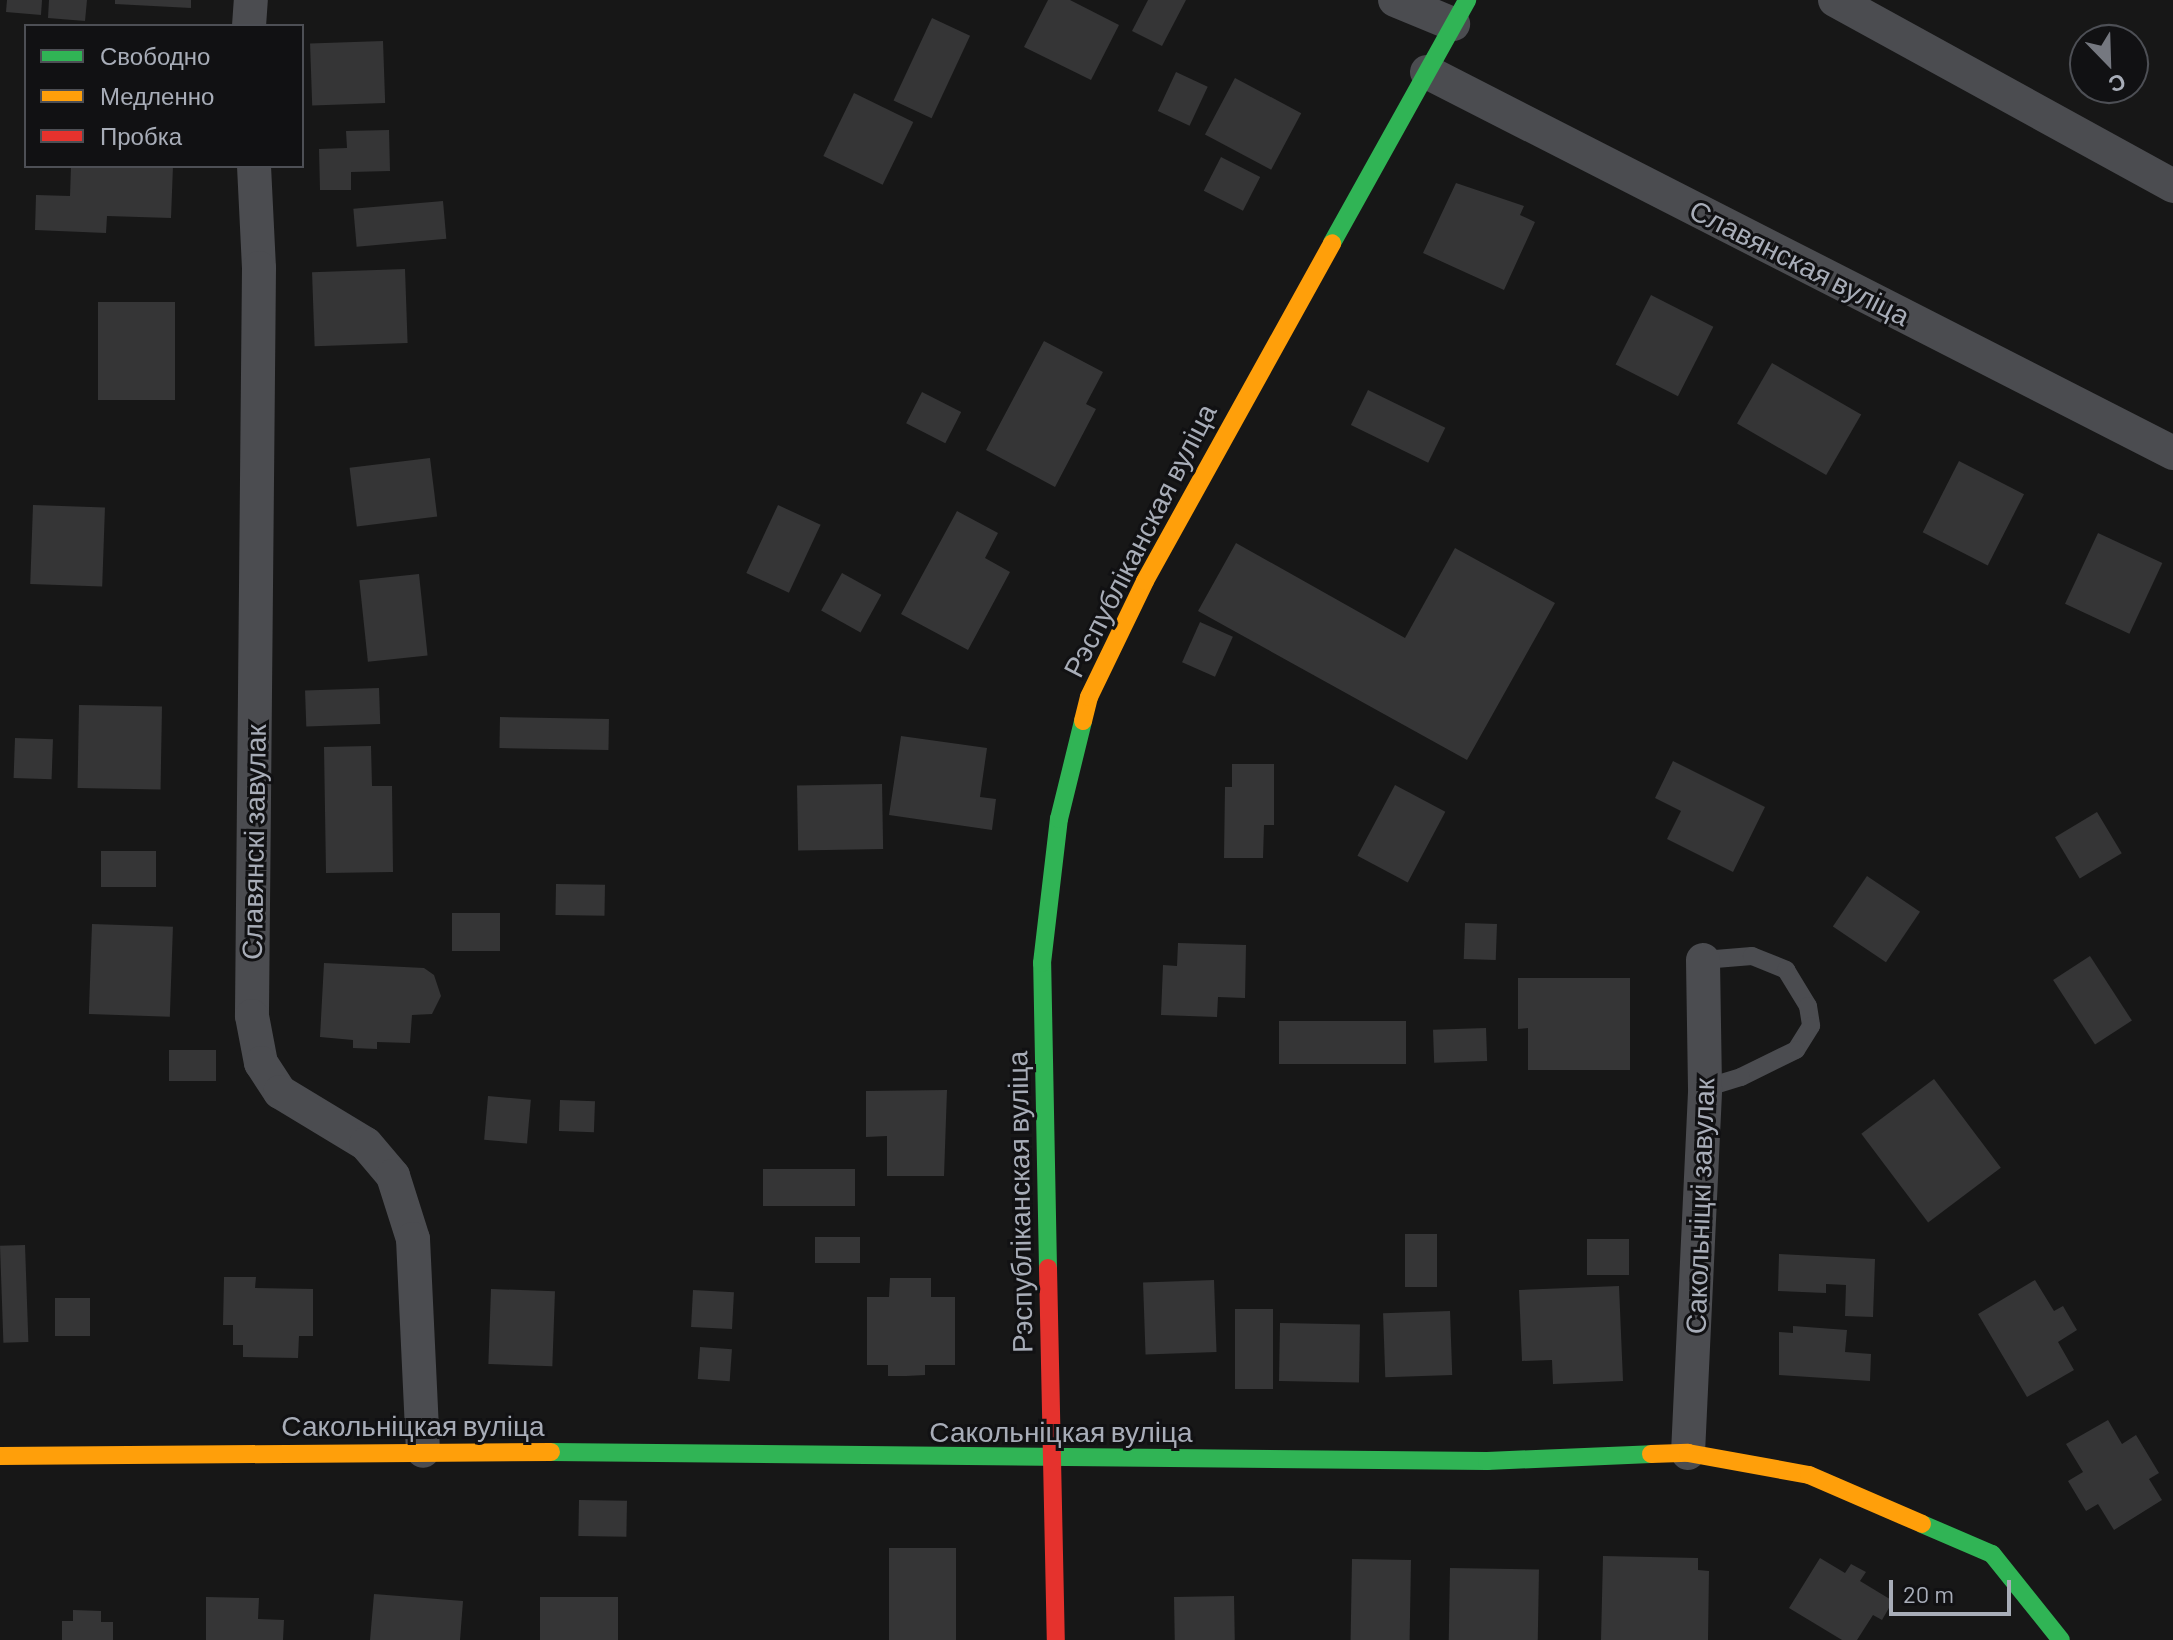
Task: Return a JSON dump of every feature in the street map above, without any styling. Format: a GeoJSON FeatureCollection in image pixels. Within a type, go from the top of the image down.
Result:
{"type":"FeatureCollection","features":[{"type":"Feature","properties":{"kind":"street"},"geometry":{"type":"LineString","coordinates":[[249,24],[251,0]]}},
{"type":"Feature","properties":{"kind":"street"},"geometry":{"type":"LineString","coordinates":[[1395,0],[1460,12]]}},
{"type":"Feature","properties":{"kind":"street"},"geometry":{"type":"LineString","coordinates":[[1835,0],[2173,186]]}},
{"type":"Feature","properties":{"kind":"street","name":"Рэспубліканская вуліца"},"geometry":{"type":"LineString","coordinates":[[1056,1640],[1042,963],[1059,819],[1089,697],[1159,555],[1460,12]]}},
{"type":"Feature","properties":{"kind":"street","name":"Славянская вуліца"},"geometry":{"type":"LineString","coordinates":[[1427,72],[2173,453]]}},
{"type":"Feature","properties":{"kind":"street","name":"Славянскі завулак"},"geometry":{"type":"LineString","coordinates":[[254,168],[259,268],[252,1016],[261,1063],[280,1092],[366,1144],[393,1176],[413,1239],[423,1451]]}},
{"type":"Feature","properties":{"kind":"street","name":"Сакольніцкі завулак"},"geometry":{"type":"LineString","coordinates":[[1688,1453],[1705,1088],[1703,960]]}},
{"type":"Feature","properties":{"kind":"street","name":"Сакольніцкая вуліца"},"geometry":{"type":"LineString","coordinates":[[0,1456],[423,1451],[1052,1461],[1487,1461],[1688,1453],[1809,1475],[1992,1554],[2061,1640]]}},
{"type":"Feature","properties":{"kind":"lane"},"geometry":{"type":"LineString","coordinates":[[1703,960],[1752,956],[1786,970],[1808,1006],[1811,1026],[1796,1050],[1741,1077],[1705,1088]]}},
{"type":"Feature","properties":{"kind":"building"},"geometry":{"type":"Polygon","coordinates":[[[7,0],[42,0],[41,15],[6,12],[7,0]]]}},
{"type":"Feature","properties":{"kind":"building"},"geometry":{"type":"Polygon","coordinates":[[[49,0],[87,0],[85,21],[48,18],[49,0]]]}},
{"type":"Feature","properties":{"kind":"building"},"geometry":{"type":"Polygon","coordinates":[[[115,0],[191,0],[191,8],[115,4],[115,0]]]}},
{"type":"Feature","properties":{"kind":"building"},"geometry":{"type":"Polygon","coordinates":[[[1048,0],[1070,0],[1119,25],[1091,80],[1024,47],[1048,0]]]}},
{"type":"Feature","properties":{"kind":"building"},"geometry":{"type":"Polygon","coordinates":[[[1148,0],[1186,0],[1162,46],[1132,31],[1148,0]]]}},
{"type":"Feature","properties":{"kind":"building"},"geometry":{"type":"Polygon","coordinates":[[[932,18],[970,36],[932,118],[894,100],[932,18]]]}},
{"type":"Feature","properties":{"kind":"building"},"geometry":{"type":"Polygon","coordinates":[[[383,41],[385,103],[312,106],[310,44],[383,41]]]}},
{"type":"Feature","properties":{"kind":"building"},"geometry":{"type":"Polygon","coordinates":[[[1176,72],[1208,87],[1190,126],[1158,111],[1176,72]]]}},
{"type":"Feature","properties":{"kind":"building"},"geometry":{"type":"Polygon","coordinates":[[[1235,78],[1301,113],[1271,170],[1205,135],[1235,78]]]}},
{"type":"Feature","properties":{"kind":"building"},"geometry":{"type":"Polygon","coordinates":[[[854,93],[913,122],[883,185],[823,156],[854,93]]]}},
{"type":"Feature","properties":{"kind":"building"},"geometry":{"type":"Polygon","coordinates":[[[389,130],[390,171],[351,172],[351,190],[320,190],[319,149],[347,148],[346,131],[389,130]]]}},
{"type":"Feature","properties":{"kind":"building"},"geometry":{"type":"Polygon","coordinates":[[[1221,157],[1260,177],[1243,211],[1204,191],[1221,157]]]}},
{"type":"Feature","properties":{"kind":"building"},"geometry":{"type":"Polygon","coordinates":[[[71,168],[173,168],[171,218],[107,216],[106,233],[35,230],[36,195],[70,196],[71,168]]]}},
{"type":"Feature","properties":{"kind":"building"},"geometry":{"type":"Polygon","coordinates":[[[1456,183],[1524,206],[1520,215],[1535,222],[1504,290],[1423,253],[1456,183]]]}},
{"type":"Feature","properties":{"kind":"building"},"geometry":{"type":"Polygon","coordinates":[[[443,201],[446,239],[357,247],[353,209],[443,201]]]}},
{"type":"Feature","properties":{"kind":"building"},"geometry":{"type":"Polygon","coordinates":[[[405,269],[408,343],[315,346],[312,272],[405,269]]]}},
{"type":"Feature","properties":{"kind":"building"},"geometry":{"type":"Polygon","coordinates":[[[1651,295],[1713,327],[1678,396],[1616,364],[1651,295]]]}},
{"type":"Feature","properties":{"kind":"building"},"geometry":{"type":"Polygon","coordinates":[[[98,302],[175,302],[175,400],[98,400],[98,302]]]}},
{"type":"Feature","properties":{"kind":"building"},"geometry":{"type":"Polygon","coordinates":[[[1044,341],[1103,372],[1086,404],[1096,409],[1055,487],[986,450],[1044,341]]]}},
{"type":"Feature","properties":{"kind":"building"},"geometry":{"type":"Polygon","coordinates":[[[1772,363],[1861,414],[1826,475],[1737,424],[1772,363]]]}},
{"type":"Feature","properties":{"kind":"building"},"geometry":{"type":"Polygon","coordinates":[[[1368,390],[1445,428],[1428,463],[1351,425],[1368,390]]]}},
{"type":"Feature","properties":{"kind":"building"},"geometry":{"type":"Polygon","coordinates":[[[922,392],[961,412],[945,443],[906,423],[922,392]]]}},
{"type":"Feature","properties":{"kind":"building"},"geometry":{"type":"Polygon","coordinates":[[[430,458],[437,517],[357,526],[350,468],[430,458]]]}},
{"type":"Feature","properties":{"kind":"building"},"geometry":{"type":"Polygon","coordinates":[[[1959,461],[2024,494],[1988,565],[1923,532],[1959,461]]]}},
{"type":"Feature","properties":{"kind":"building"},"geometry":{"type":"Polygon","coordinates":[[[33,505],[105,508],[102,586],[30,584],[33,505]]]}},
{"type":"Feature","properties":{"kind":"building"},"geometry":{"type":"Polygon","coordinates":[[[778,505],[821,525],[789,593],[746,573],[778,505]]]}},
{"type":"Feature","properties":{"kind":"building"},"geometry":{"type":"Polygon","coordinates":[[[957,511],[998,533],[985,558],[1010,572],[968,650],[901,614],[957,511]]]}},
{"type":"Feature","properties":{"kind":"building"},"geometry":{"type":"Polygon","coordinates":[[[2098,533],[2162,563],[2129,634],[2065,604],[2098,533]]]}},
{"type":"Feature","properties":{"kind":"building"},"geometry":{"type":"Polygon","coordinates":[[[1236,543],[1405,638],[1455,548],[1555,603],[1467,760],[1198,611],[1236,543]]]}},
{"type":"Feature","properties":{"kind":"building"},"geometry":{"type":"Polygon","coordinates":[[[842,573],[881,595],[861,632],[821,611],[842,573]]]}},
{"type":"Feature","properties":{"kind":"building"},"geometry":{"type":"Polygon","coordinates":[[[419,574],[428,656],[368,662],[359,580],[419,574]]]}},
{"type":"Feature","properties":{"kind":"building"},"geometry":{"type":"Polygon","coordinates":[[[1200,622],[1233,637],[1215,677],[1182,662],[1200,622]]]}},
{"type":"Feature","properties":{"kind":"building"},"geometry":{"type":"Polygon","coordinates":[[[379,688],[380,724],[306,727],[305,691],[379,688]]]}},
{"type":"Feature","properties":{"kind":"building"},"geometry":{"type":"Polygon","coordinates":[[[79,705],[162,706],[161,789],[78,788],[79,705]]]}},
{"type":"Feature","properties":{"kind":"building"},"geometry":{"type":"Polygon","coordinates":[[[500,717],[609,719],[608,750],[499,748],[500,717]]]}},
{"type":"Feature","properties":{"kind":"building"},"geometry":{"type":"Polygon","coordinates":[[[901,736],[987,748],[980,797],[996,799],[992,830],[889,815],[901,736]]]}},
{"type":"Feature","properties":{"kind":"building"},"geometry":{"type":"Polygon","coordinates":[[[15,738],[53,739],[52,779],[14,778],[15,738]]]}},
{"type":"Feature","properties":{"kind":"building"},"geometry":{"type":"Polygon","coordinates":[[[371,746],[372,786],[392,786],[393,872],[326,873],[324,747],[371,746]]]}},
{"type":"Feature","properties":{"kind":"building"},"geometry":{"type":"Polygon","coordinates":[[[1673,761],[1765,807],[1733,872],[1667,839],[1681,811],[1655,798],[1673,761]]]}},
{"type":"Feature","properties":{"kind":"building"},"geometry":{"type":"Polygon","coordinates":[[[1232,764],[1274,764],[1274,825],[1264,825],[1263,858],[1224,858],[1225,787],[1232,787],[1232,764]]]}},
{"type":"Feature","properties":{"kind":"building"},"geometry":{"type":"Polygon","coordinates":[[[882,784],[883,849],[798,850],[797,785],[882,784]]]}},
{"type":"Feature","properties":{"kind":"building"},"geometry":{"type":"Polygon","coordinates":[[[1395,785],[1445,812],[1408,882],[1357,856],[1395,785]]]}},
{"type":"Feature","properties":{"kind":"building"},"geometry":{"type":"Polygon","coordinates":[[[2097,812],[2122,853],[2080,878],[2055,837],[2097,812]]]}},
{"type":"Feature","properties":{"kind":"building"},"geometry":{"type":"Polygon","coordinates":[[[101,851],[156,851],[156,887],[101,887],[101,851]]]}},
{"type":"Feature","properties":{"kind":"building"},"geometry":{"type":"Polygon","coordinates":[[[1867,876],[1920,912],[1886,962],[1833,927],[1867,876]]]}},
{"type":"Feature","properties":{"kind":"building"},"geometry":{"type":"Polygon","coordinates":[[[556,884],[605,885],[604,916],[555,915],[556,884]]]}},
{"type":"Feature","properties":{"kind":"building"},"geometry":{"type":"Polygon","coordinates":[[[452,913],[500,913],[500,951],[452,951],[452,913]]]}},
{"type":"Feature","properties":{"kind":"building"},"geometry":{"type":"Polygon","coordinates":[[[1465,923],[1497,924],[1496,960],[1464,959],[1465,923]]]}},
{"type":"Feature","properties":{"kind":"building"},"geometry":{"type":"Polygon","coordinates":[[[92,924],[173,927],[170,1017],[89,1014],[92,924]]]}},
{"type":"Feature","properties":{"kind":"building"},"geometry":{"type":"Polygon","coordinates":[[[1178,943],[1246,945],[1245,998],[1218,997],[1217,1017],[1161,1015],[1163,965],[1177,966],[1178,943]]]}},
{"type":"Feature","properties":{"kind":"building"},"geometry":{"type":"Polygon","coordinates":[[[2090,956],[2132,1021],[2095,1045],[2053,980],[2090,956]]]}},
{"type":"Feature","properties":{"kind":"building"},"geometry":{"type":"Polygon","coordinates":[[[324,963],[424,968],[434,975],[441,996],[432,1014],[412,1015],[410,1043],[377,1042],[377,1049],[353,1048],[353,1040],[320,1037],[324,963]]]}},
{"type":"Feature","properties":{"kind":"building"},"geometry":{"type":"Polygon","coordinates":[[[1518,978],[1630,978],[1630,1070],[1528,1070],[1528,1028],[1518,1029],[1518,978]]]}},
{"type":"Feature","properties":{"kind":"building"},"geometry":{"type":"Polygon","coordinates":[[[1279,1021],[1406,1021],[1406,1064],[1279,1064],[1279,1021]]]}},
{"type":"Feature","properties":{"kind":"building"},"geometry":{"type":"Polygon","coordinates":[[[1486,1028],[1487,1061],[1434,1063],[1433,1030],[1486,1028]]]}},
{"type":"Feature","properties":{"kind":"building"},"geometry":{"type":"Polygon","coordinates":[[[169,1050],[216,1050],[216,1081],[169,1081],[169,1050]]]}},
{"type":"Feature","properties":{"kind":"building"},"geometry":{"type":"Polygon","coordinates":[[[1934,1079],[2001,1168],[1928,1222],[1861,1134],[1934,1079]]]}},
{"type":"Feature","properties":{"kind":"building"},"geometry":{"type":"Polygon","coordinates":[[[947,1090],[944,1176],[887,1176],[887,1136],[866,1137],[866,1091],[947,1090]]]}},
{"type":"Feature","properties":{"kind":"building"},"geometry":{"type":"Polygon","coordinates":[[[488,1096],[531,1100],[527,1144],[484,1140],[488,1096]]]}},
{"type":"Feature","properties":{"kind":"building"},"geometry":{"type":"Polygon","coordinates":[[[560,1100],[595,1101],[594,1132],[559,1131],[560,1100]]]}},
{"type":"Feature","properties":{"kind":"building"},"geometry":{"type":"Polygon","coordinates":[[[763,1169],[855,1169],[855,1206],[763,1206],[763,1169]]]}},
{"type":"Feature","properties":{"kind":"building"},"geometry":{"type":"Polygon","coordinates":[[[1405,1234],[1437,1234],[1437,1287],[1405,1287],[1405,1234]]]}},
{"type":"Feature","properties":{"kind":"building"},"geometry":{"type":"Polygon","coordinates":[[[815,1237],[860,1237],[860,1263],[815,1263],[815,1237]]]}},
{"type":"Feature","properties":{"kind":"building"},"geometry":{"type":"Polygon","coordinates":[[[1587,1239],[1629,1239],[1629,1275],[1587,1275],[1587,1239]]]}},
{"type":"Feature","properties":{"kind":"building"},"geometry":{"type":"Polygon","coordinates":[[[25,1245],[28,1342],[3,1343],[0,1246],[25,1245]]]}},
{"type":"Feature","properties":{"kind":"building"},"geometry":{"type":"Polygon","coordinates":[[[1779,1254],[1875,1259],[1873,1317],[1845,1316],[1846,1285],[1826,1284],[1826,1293],[1778,1291],[1779,1254]]]}},
{"type":"Feature","properties":{"kind":"building"},"geometry":{"type":"Polygon","coordinates":[[[224,1277],[256,1277],[255,1288],[313,1289],[313,1336],[299,1336],[298,1358],[243,1357],[243,1345],[233,1345],[233,1325],[223,1325],[224,1277]]]}},
{"type":"Feature","properties":{"kind":"building"},"geometry":{"type":"Polygon","coordinates":[[[890,1278],[931,1278],[931,1297],[955,1297],[955,1365],[925,1365],[925,1375],[888,1376],[888,1365],[867,1365],[867,1297],[889,1297],[890,1278]]]}},
{"type":"Feature","properties":{"kind":"building"},"geometry":{"type":"Polygon","coordinates":[[[1214,1280],[1217,1352],[1146,1354],[1143,1282],[1214,1280]]]}},
{"type":"Feature","properties":{"kind":"building"},"geometry":{"type":"Polygon","coordinates":[[[2035,1280],[2054,1311],[2063,1306],[2077,1330],[2058,1342],[2074,1370],[2027,1397],[1978,1314],[2035,1280]]]}},
{"type":"Feature","properties":{"kind":"building"},"geometry":{"type":"Polygon","coordinates":[[[1619,1286],[1623,1381],[1553,1384],[1552,1360],[1522,1361],[1519,1290],[1619,1286]]]}},
{"type":"Feature","properties":{"kind":"building"},"geometry":{"type":"Polygon","coordinates":[[[491,1289],[555,1291],[552,1366],[488,1364],[491,1289]]]}},
{"type":"Feature","properties":{"kind":"building"},"geometry":{"type":"Polygon","coordinates":[[[693,1290],[734,1292],[732,1329],[691,1327],[693,1290]]]}},
{"type":"Feature","properties":{"kind":"building"},"geometry":{"type":"Polygon","coordinates":[[[55,1298],[90,1298],[90,1336],[55,1336],[55,1298]]]}},
{"type":"Feature","properties":{"kind":"building"},"geometry":{"type":"Polygon","coordinates":[[[1235,1309],[1273,1309],[1273,1389],[1235,1389],[1235,1309]]]}},
{"type":"Feature","properties":{"kind":"building"},"geometry":{"type":"Polygon","coordinates":[[[1450,1311],[1452,1375],[1385,1377],[1383,1313],[1450,1311]]]}},
{"type":"Feature","properties":{"kind":"building"},"geometry":{"type":"Polygon","coordinates":[[[1280,1323],[1360,1324],[1359,1382],[1279,1381],[1280,1323]]]}},
{"type":"Feature","properties":{"kind":"building"},"geometry":{"type":"Polygon","coordinates":[[[1793,1326],[1847,1330],[1845,1352],[1871,1354],[1870,1381],[1779,1375],[1779,1332],[1793,1333],[1793,1326]]]}},
{"type":"Feature","properties":{"kind":"building"},"geometry":{"type":"Polygon","coordinates":[[[700,1347],[732,1349],[730,1381],[698,1379],[700,1347]]]}},
{"type":"Feature","properties":{"kind":"building"},"geometry":{"type":"Polygon","coordinates":[[[2108,1420],[2122,1444],[2136,1435],[2159,1473],[2149,1479],[2162,1500],[2114,1530],[2098,1504],[2086,1511],[2068,1481],[2083,1472],[2066,1444],[2108,1420]]]}},
{"type":"Feature","properties":{"kind":"building"},"geometry":{"type":"Polygon","coordinates":[[[579,1500],[627,1501],[626,1537],[578,1536],[579,1500]]]}},
{"type":"Feature","properties":{"kind":"building"},"geometry":{"type":"Polygon","coordinates":[[[889,1548],[956,1548],[956,1640],[889,1640],[889,1548]]]}},
{"type":"Feature","properties":{"kind":"building"},"geometry":{"type":"Polygon","coordinates":[[[1603,1556],[1698,1558],[1698,1570],[1709,1571],[1708,1640],[1601,1640],[1603,1556]]]}},
{"type":"Feature","properties":{"kind":"building"},"geometry":{"type":"Polygon","coordinates":[[[1820,1558],[1845,1573],[1851,1564],[1866,1572],[1860,1581],[1893,1601],[1882,1620],[1873,1615],[1857,1640],[1842,1640],[1789,1608],[1820,1558]]]}},
{"type":"Feature","properties":{"kind":"building"},"geometry":{"type":"Polygon","coordinates":[[[1352,1559],[1411,1560],[1410,1640],[1351,1640],[1352,1559]]]}},
{"type":"Feature","properties":{"kind":"building"},"geometry":{"type":"Polygon","coordinates":[[[1450,1568],[1539,1570],[1538,1640],[1449,1640],[1450,1568]]]}},
{"type":"Feature","properties":{"kind":"building"},"geometry":{"type":"Polygon","coordinates":[[[374,1594],[463,1601],[460,1640],[370,1640],[374,1594]]]}},
{"type":"Feature","properties":{"kind":"building"},"geometry":{"type":"Polygon","coordinates":[[[1234,1596],[1235,1640],[1175,1640],[1174,1597],[1234,1596]]]}},
{"type":"Feature","properties":{"kind":"building"},"geometry":{"type":"Polygon","coordinates":[[[206,1597],[259,1598],[258,1619],[284,1620],[283,1640],[206,1640],[206,1597]]]}},
{"type":"Feature","properties":{"kind":"building"},"geometry":{"type":"Polygon","coordinates":[[[540,1597],[618,1597],[618,1640],[540,1640],[540,1597]]]}},
{"type":"Feature","properties":{"kind":"building"},"geometry":{"type":"Polygon","coordinates":[[[73,1610],[101,1611],[101,1622],[113,1622],[113,1640],[62,1640],[62,1621],[73,1621],[73,1610]]]}},
{"type":"Feature","properties":{"kind":"traffic: fast"},"geometry":{"type":"LineString","coordinates":[[1332,243],[1467,0]]}},
{"type":"Feature","properties":{"kind":"traffic: fast"},"geometry":{"type":"LineString","coordinates":[[1048,1268],[1042,963],[1059,819],[1083,721]]}},
{"type":"Feature","properties":{"kind":"traffic: fast"},"geometry":{"type":"LineString","coordinates":[[551,1452],[1487,1461],[1651,1454]]}},
{"type":"Feature","properties":{"kind":"traffic: fast"},"geometry":{"type":"LineString","coordinates":[[1922,1524],[1992,1554],[2061,1640]]}},
{"type":"Feature","properties":{"kind":"traffic: slow"},"geometry":{"type":"LineString","coordinates":[[1083,721],[1089,697],[1145,581],[1332,243]]}},
{"type":"Feature","properties":{"kind":"traffic: slow"},"geometry":{"type":"LineString","coordinates":[[0,1456],[551,1452]]}},
{"type":"Feature","properties":{"kind":"traffic: slow"},"geometry":{"type":"LineString","coordinates":[[1651,1454],[1688,1453],[1809,1475],[1922,1524]]}},
{"type":"Feature","properties":{"kind":"traffic: jam"},"geometry":{"type":"LineString","coordinates":[[1048,1268],[1056,1640]]}}]}
